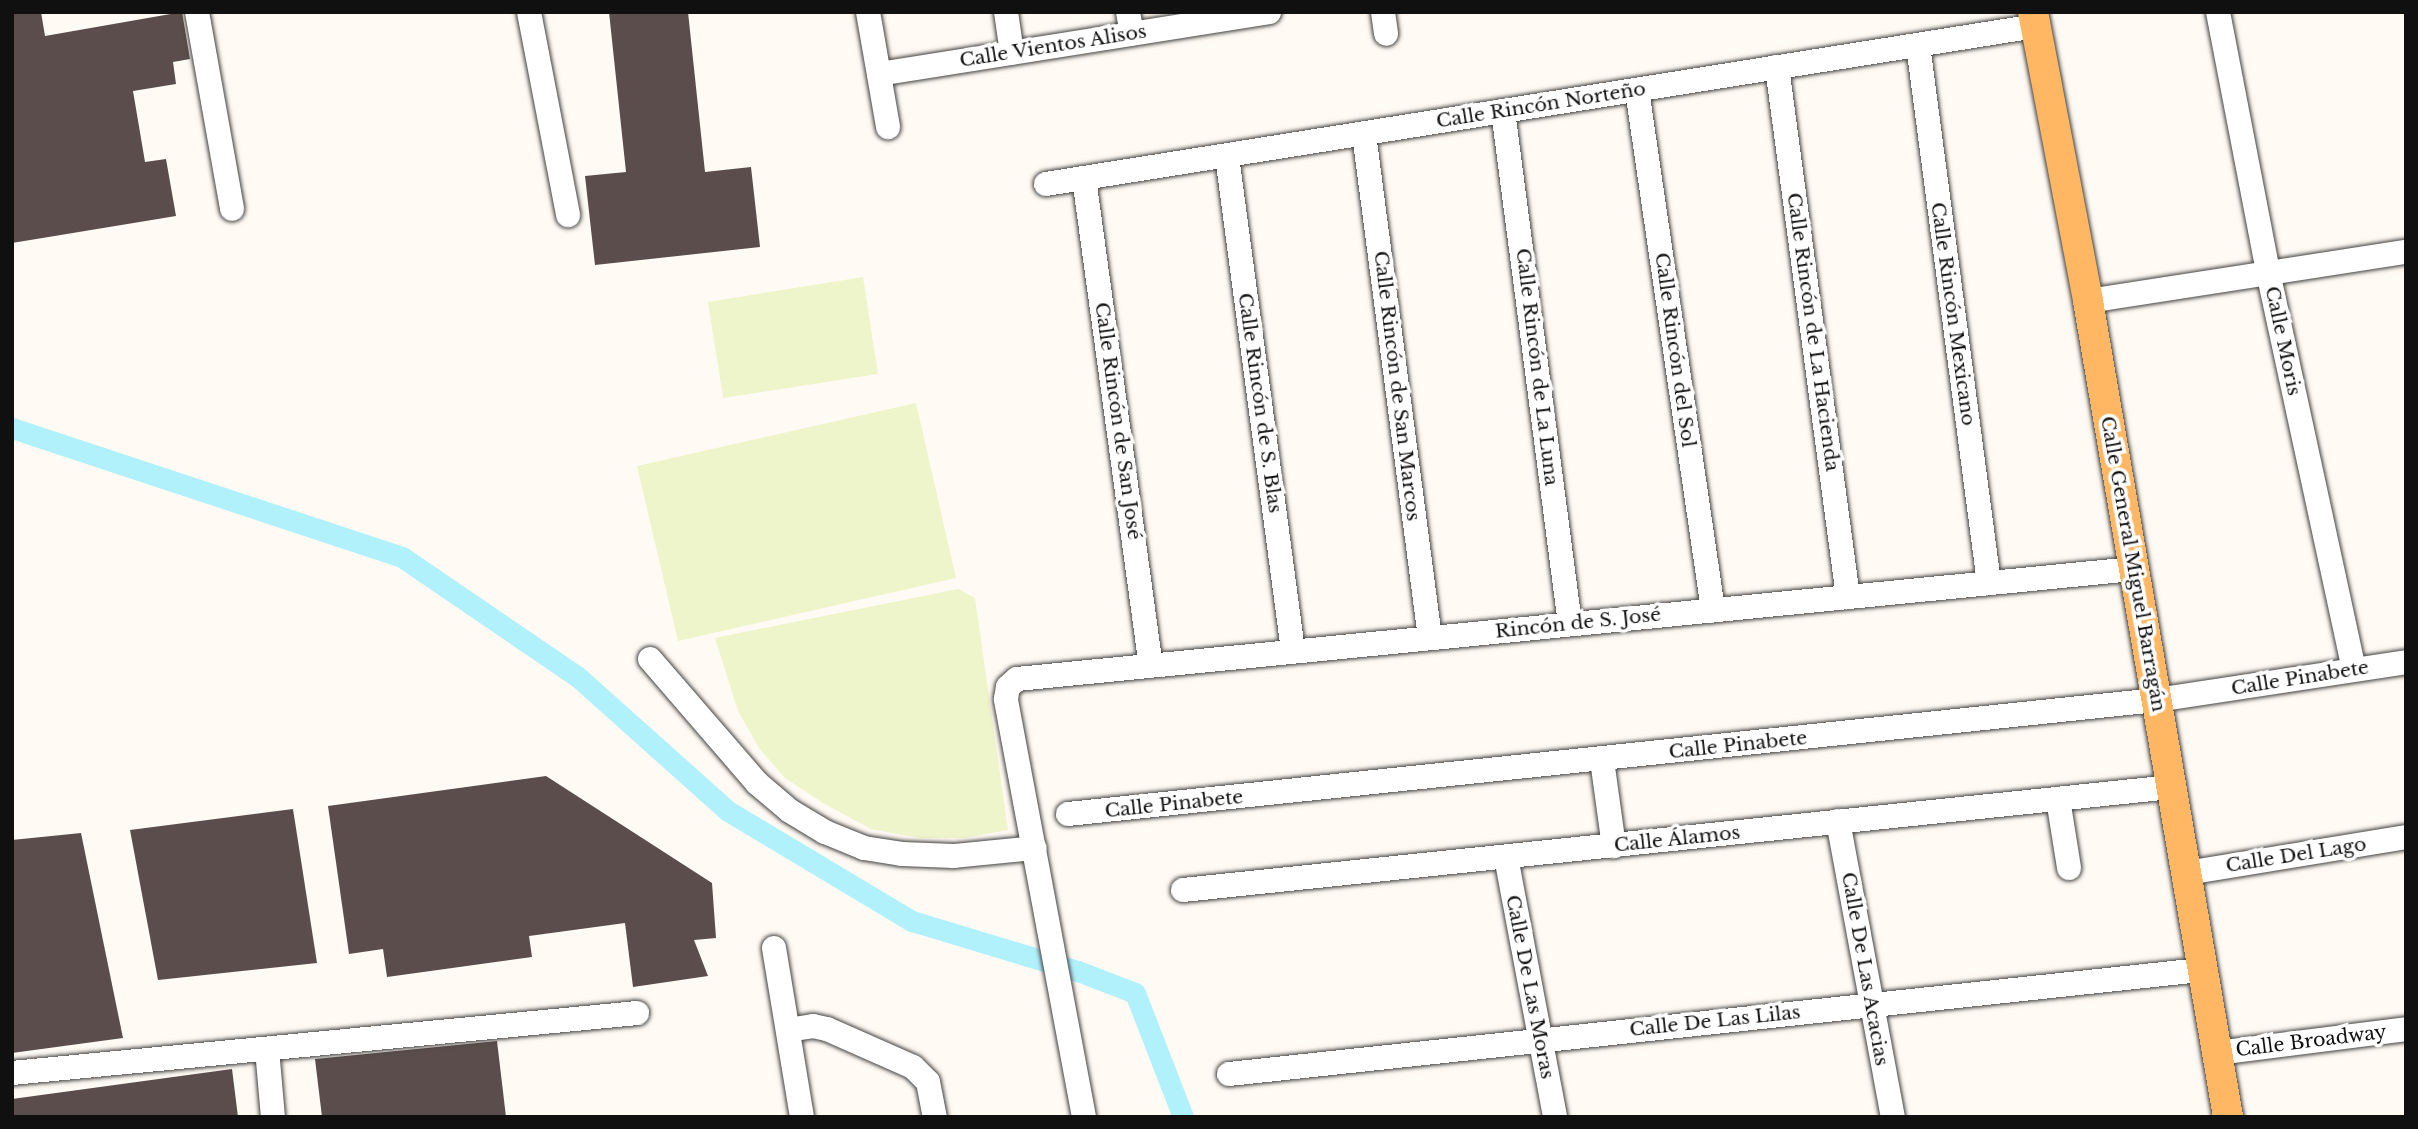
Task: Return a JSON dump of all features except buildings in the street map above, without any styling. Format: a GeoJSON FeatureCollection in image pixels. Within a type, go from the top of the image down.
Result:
{"type":"FeatureCollection","features":[{"type":"Feature","properties":{"kind":"main road","name":"Calle General Miguel Barragán"},"geometry":{"type":"LineString","coordinates":[[2035,19],[2088,301],[2228,1117]]}},
{"type":"Feature","properties":{"kind":"street"},"geometry":{"type":"LineString","coordinates":[[197,12],[232,209]]}},
{"type":"Feature","properties":{"kind":"street"},"geometry":{"type":"LineString","coordinates":[[529,12],[568,215]]}},
{"type":"Feature","properties":{"kind":"street"},"geometry":{"type":"LineString","coordinates":[[868,12],[888,127]]}},
{"type":"Feature","properties":{"kind":"street"},"geometry":{"type":"LineString","coordinates":[[1006,12],[1013,53]]}},
{"type":"Feature","properties":{"kind":"street","name":"Calle Moris"},"geometry":{"type":"LineString","coordinates":[[2218,12],[2268,272],[2354,669]]}},
{"type":"Feature","properties":{"kind":"street","name":"Calle Vientos Alisos"},"geometry":{"type":"LineString","coordinates":[[879,74],[1013,53],[1130,23],[1258,13]]}},
{"type":"Feature","properties":{"kind":"street","name":"Calle Rincón Norteño"},"geometry":{"type":"LineString","coordinates":[[1046,184],[1918,45],[2035,19]]}},
{"type":"Feature","properties":{"kind":"street","name":"Calle Rincón Mexicano"},"geometry":{"type":"LineString","coordinates":[[1918,45],[1989,583]]}},
{"type":"Feature","properties":{"kind":"street","name":"Calle Rincón de La Hacienda"},"geometry":{"type":"LineString","coordinates":[[1777,67],[1848,597]]}},
{"type":"Feature","properties":{"kind":"street","name":"Calle Rincón del Sol"},"geometry":{"type":"LineString","coordinates":[[1637,90],[1713,610]]}},
{"type":"Feature","properties":{"kind":"street","name":"Calle Rincón de La Luna"},"geometry":{"type":"LineString","coordinates":[[1503,111],[1570,624]]}},
{"type":"Feature","properties":{"kind":"street","name":"Calle Rincón de San Marcos"},"geometry":{"type":"LineString","coordinates":[[1364,134],[1430,638]]}},
{"type":"Feature","properties":{"kind":"street","name":"Calle Rincón de S. Blas"},"geometry":{"type":"LineString","coordinates":[[1227,156],[1293,651]]}},
{"type":"Feature","properties":{"kind":"street","name":"Calle Rincón de San José"},"geometry":{"type":"LineString","coordinates":[[1084,178],[1151,665]]}},
{"type":"Feature","properties":{"kind":"street"},"geometry":{"type":"LineString","coordinates":[[2088,301],[2406,252]]}},
{"type":"Feature","properties":{"kind":"street","name":"Rincón de S. José"},"geometry":{"type":"LineString","coordinates":[[1035,848],[1006,699],[1008,687],[1024,678],[2133,569]]}},
{"type":"Feature","properties":{"kind":"street"},"geometry":{"type":"LineString","coordinates":[[650,659],[757,783],[790,811],[825,832],[864,848],[902,854],[954,856],[1035,848],[1083,1110]]}},
{"type":"Feature","properties":{"kind":"street","name":"Calle Pinabete"},"geometry":{"type":"LineString","coordinates":[[1068,814],[2156,700],[2406,662]]}},
{"type":"Feature","properties":{"kind":"street"},"geometry":{"type":"LineString","coordinates":[[1602,760],[1614,846]]}},
{"type":"Feature","properties":{"kind":"street","name":"Calle Álamos"},"geometry":{"type":"LineString","coordinates":[[1183,890],[2172,787]]}},
{"type":"Feature","properties":{"kind":"street"},"geometry":{"type":"LineString","coordinates":[[2058,799],[2069,868]]}},
{"type":"Feature","properties":{"kind":"street","name":"Calle De Las Acacias"},"geometry":{"type":"LineString","coordinates":[[1838,821],[1893,1117]]}},
{"type":"Feature","properties":{"kind":"street","name":"Calle Del Lago"},"geometry":{"type":"LineString","coordinates":[[2187,873],[2406,837]]}},
{"type":"Feature","properties":{"kind":"street","name":"Calle De Las Moras"},"geometry":{"type":"LineString","coordinates":[[1506,857],[1555,1117]]}},
{"type":"Feature","properties":{"kind":"street"},"geometry":{"type":"LineString","coordinates":[[774,948],[802,1117]]}},
{"type":"Feature","properties":{"kind":"street","name":"Calle De Las Lilas"},"geometry":{"type":"LineString","coordinates":[[1229,1074],[2201,970]]}},
{"type":"Feature","properties":{"kind":"street"},"geometry":{"type":"LineString","coordinates":[[12,1073],[636,1013]]}},
{"type":"Feature","properties":{"kind":"street"},"geometry":{"type":"LineString","coordinates":[[788,1030],[813,1026],[827,1029],[913,1067],[928,1082],[935,1117]]}},
{"type":"Feature","properties":{"kind":"street","name":"Calle Broadway"},"geometry":{"type":"LineString","coordinates":[[2217,1053],[2406,1029]]}},
{"type":"Feature","properties":{"kind":"street"},"geometry":{"type":"LineString","coordinates":[[267,1049],[273,1117]]}},
{"type":"Feature","properties":{"kind":"green space"},"geometry":{"type":"Polygon","coordinates":[[[863,277],[878,374],[723,398],[708,302],[863,277]]]}},
{"type":"Feature","properties":{"kind":"green space"},"geometry":{"type":"Polygon","coordinates":[[[916,403],[956,578],[678,641],[637,466],[916,403]]]}},
{"type":"Feature","properties":{"kind":"green space"},"geometry":{"type":"Polygon","coordinates":[[[958,589],[975,598],[1008,830],[964,838],[920,838],[871,829],[823,803],[785,778],[759,748],[738,711],[715,638],[958,589]]]}},
{"type":"Feature","properties":{"kind":"waterway"},"geometry":{"type":"LineString","coordinates":[[12,428],[402,557],[578,677],[728,811],[912,921],[1078,971],[1135,993],[1183,1117]]}}]}
